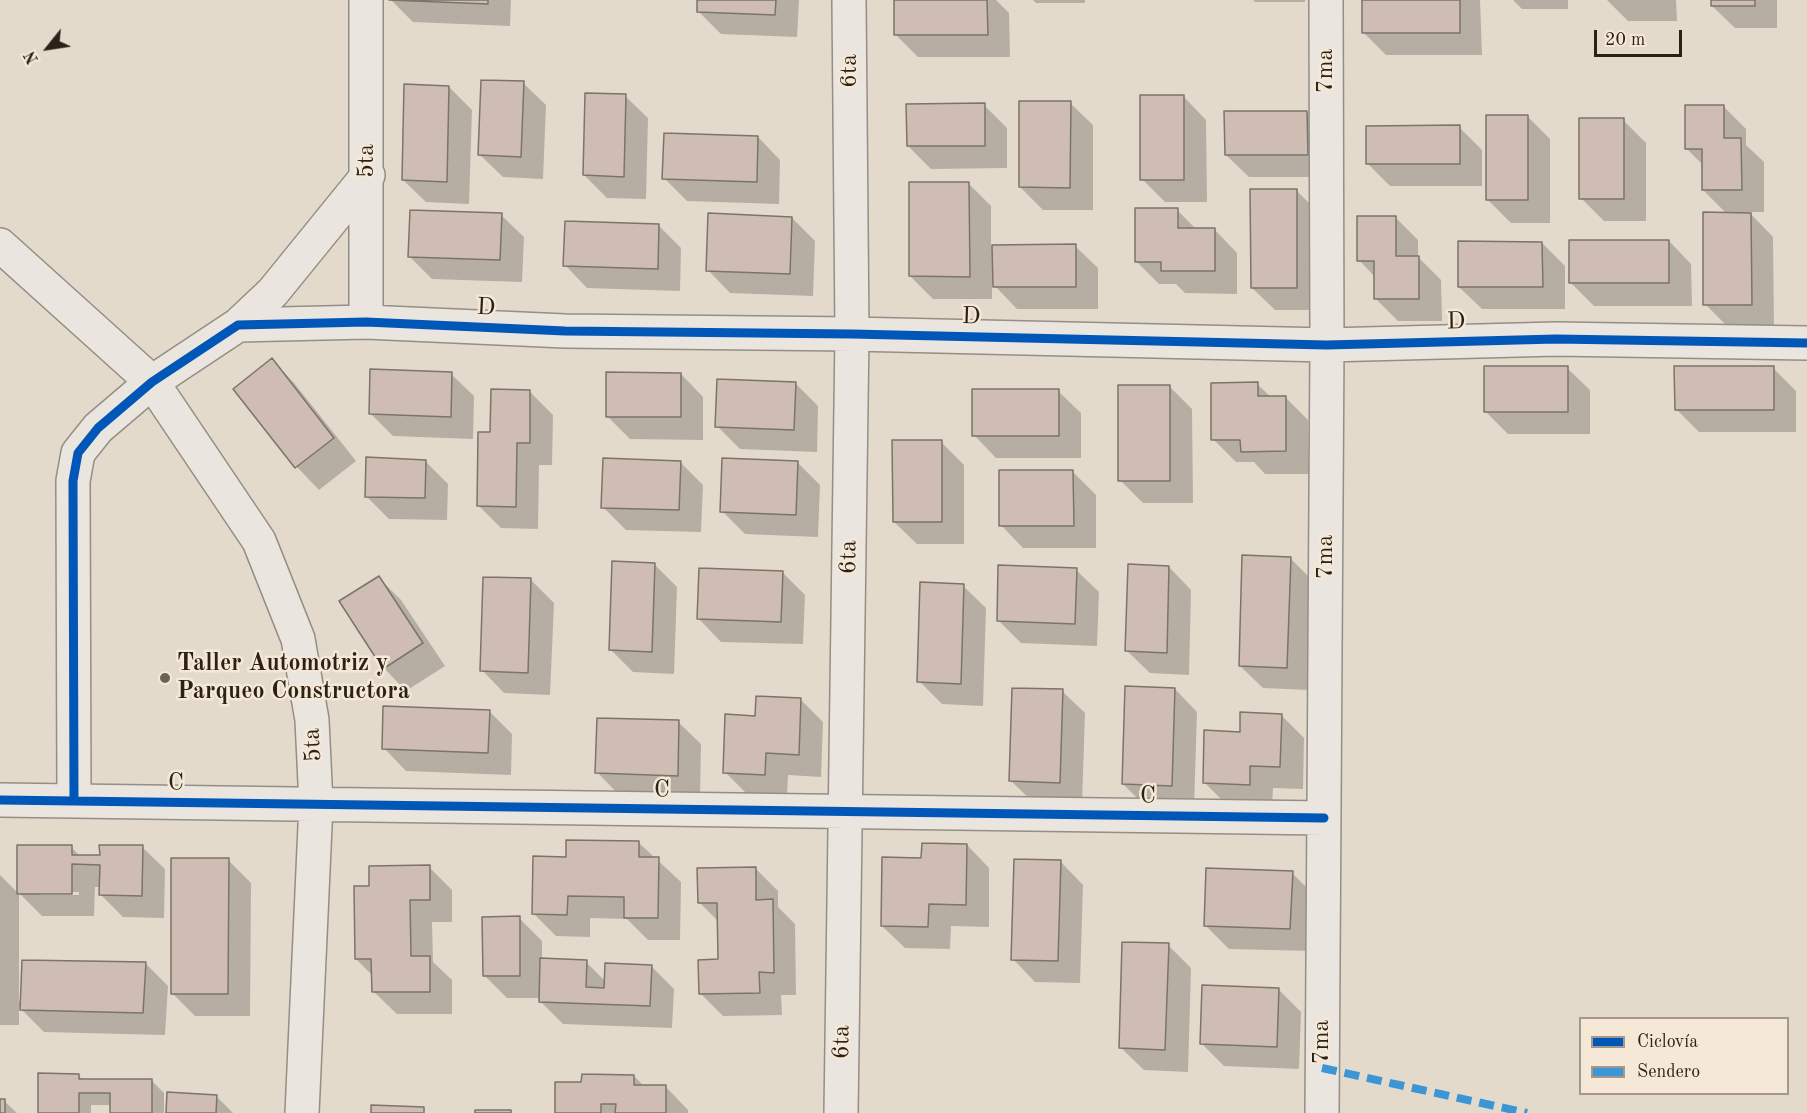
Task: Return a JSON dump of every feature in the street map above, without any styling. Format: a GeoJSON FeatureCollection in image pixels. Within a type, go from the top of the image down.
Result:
{"type":"FeatureCollection","features":[{"type":"Feature","properties":{"kind":"street","name":"5ta"},"geometry":{"type":"LineString","coordinates":[[366,0],[368,175],[366,322]]}},
{"type":"Feature","properties":{"kind":"street","name":"6ta"},"geometry":{"type":"LineString","coordinates":[[842,1113],[852,334],[849,0]]}},
{"type":"Feature","properties":{"kind":"street","name":"7ma"},"geometry":{"type":"LineString","coordinates":[[1322,1113],[1327,345],[1326,0]]}},
{"type":"Feature","properties":{"kind":"street"},"geometry":{"type":"LineString","coordinates":[[74,801],[74,482],[78,453],[98,428],[152,382],[238,325],[273,292],[368,175]]}},
{"type":"Feature","properties":{"kind":"street","name":"5ta"},"geometry":{"type":"LineString","coordinates":[[0,244],[152,382],[259,541],[298,639],[312,720],[316,804],[302,1113]]}},
{"type":"Feature","properties":{"kind":"street","name":"D"},"geometry":{"type":"LineString","coordinates":[[238,325],[366,322],[565,331],[852,334],[1327,345],[1556,339],[1807,343]]}},
{"type":"Feature","properties":{"kind":"street","name":"C"},"geometry":{"type":"LineString","coordinates":[[0,800],[1324,818]]}},
{"type":"Feature","properties":{"kind":"building"},"geometry":{"type":"Polygon","coordinates":[[[389,0],[488,0],[488,4],[389,0]]]}},
{"type":"Feature","properties":{"kind":"building"},"geometry":{"type":"Polygon","coordinates":[[[697,0],[776,0],[775,15],[697,12],[697,0]]]}},
{"type":"Feature","properties":{"kind":"building"},"geometry":{"type":"Polygon","coordinates":[[[894,0],[987,0],[988,35],[894,35],[894,0]]]}},
{"type":"Feature","properties":{"kind":"building"},"geometry":{"type":"Polygon","coordinates":[[[1362,0],[1460,0],[1460,33],[1362,33],[1362,0]]]}},
{"type":"Feature","properties":{"kind":"building"},"geometry":{"type":"Polygon","coordinates":[[[1711,0],[1755,0],[1755,6],[1711,6],[1711,0]]]}},
{"type":"Feature","properties":{"kind":"building"},"geometry":{"type":"Polygon","coordinates":[[[481,80],[524,81],[521,157],[478,155],[481,80]]]}},
{"type":"Feature","properties":{"kind":"building"},"geometry":{"type":"Polygon","coordinates":[[[404,84],[449,86],[447,182],[402,180],[404,84]]]}},
{"type":"Feature","properties":{"kind":"building"},"geometry":{"type":"Polygon","coordinates":[[[585,93],[626,94],[624,177],[583,175],[585,93]]]}},
{"type":"Feature","properties":{"kind":"building"},"geometry":{"type":"Polygon","coordinates":[[[1140,95],[1184,95],[1184,180],[1140,180],[1140,95]]]}},
{"type":"Feature","properties":{"kind":"building"},"geometry":{"type":"Polygon","coordinates":[[[1019,101],[1071,101],[1070,188],[1019,187],[1019,101]]]}},
{"type":"Feature","properties":{"kind":"building"},"geometry":{"type":"Polygon","coordinates":[[[985,103],[985,146],[907,146],[906,104],[985,103]]]}},
{"type":"Feature","properties":{"kind":"building"},"geometry":{"type":"Polygon","coordinates":[[[1685,105],[1724,105],[1724,138],[1741,138],[1742,190],[1702,190],[1702,149],[1685,149],[1685,105]]]}},
{"type":"Feature","properties":{"kind":"building"},"geometry":{"type":"Polygon","coordinates":[[[1224,111],[1307,111],[1308,155],[1225,155],[1224,111]]]}},
{"type":"Feature","properties":{"kind":"building"},"geometry":{"type":"Polygon","coordinates":[[[1486,115],[1528,115],[1528,200],[1486,200],[1486,115]]]}},
{"type":"Feature","properties":{"kind":"building"},"geometry":{"type":"Polygon","coordinates":[[[1579,118],[1624,118],[1624,199],[1579,199],[1579,118]]]}},
{"type":"Feature","properties":{"kind":"building"},"geometry":{"type":"Polygon","coordinates":[[[1460,125],[1460,164],[1366,164],[1366,126],[1460,125]]]}},
{"type":"Feature","properties":{"kind":"building"},"geometry":{"type":"Polygon","coordinates":[[[664,133],[758,136],[757,182],[662,179],[664,133]]]}},
{"type":"Feature","properties":{"kind":"building"},"geometry":{"type":"Polygon","coordinates":[[[909,182],[969,182],[970,277],[909,276],[909,182]]]}},
{"type":"Feature","properties":{"kind":"building"},"geometry":{"type":"Polygon","coordinates":[[[1250,189],[1297,189],[1297,288],[1251,288],[1250,189]]]}},
{"type":"Feature","properties":{"kind":"building"},"geometry":{"type":"Polygon","coordinates":[[[1135,208],[1178,208],[1178,228],[1215,228],[1215,271],[1161,271],[1161,262],[1135,262],[1135,208]]]}},
{"type":"Feature","properties":{"kind":"building"},"geometry":{"type":"Polygon","coordinates":[[[410,210],[502,213],[500,260],[408,257],[410,210]]]}},
{"type":"Feature","properties":{"kind":"building"},"geometry":{"type":"Polygon","coordinates":[[[1703,212],[1751,213],[1752,305],[1703,305],[1703,212]]]}},
{"type":"Feature","properties":{"kind":"building"},"geometry":{"type":"Polygon","coordinates":[[[708,213],[792,217],[790,274],[706,271],[708,213]]]}},
{"type":"Feature","properties":{"kind":"building"},"geometry":{"type":"Polygon","coordinates":[[[1357,216],[1396,216],[1396,256],[1419,256],[1419,299],[1374,299],[1374,261],[1357,261],[1357,216]]]}},
{"type":"Feature","properties":{"kind":"building"},"geometry":{"type":"Polygon","coordinates":[[[565,221],[659,224],[658,269],[563,266],[565,221]]]}},
{"type":"Feature","properties":{"kind":"building"},"geometry":{"type":"Polygon","coordinates":[[[1569,240],[1669,240],[1669,283],[1569,283],[1569,240]]]}},
{"type":"Feature","properties":{"kind":"building"},"geometry":{"type":"Polygon","coordinates":[[[1458,241],[1542,242],[1543,287],[1458,287],[1458,241]]]}},
{"type":"Feature","properties":{"kind":"building"},"geometry":{"type":"Polygon","coordinates":[[[1076,244],[1076,287],[993,287],[992,245],[1076,244]]]}},
{"type":"Feature","properties":{"kind":"building"},"geometry":{"type":"Polygon","coordinates":[[[272,358],[334,438],[295,468],[233,389],[272,358]]]}},
{"type":"Feature","properties":{"kind":"building"},"geometry":{"type":"Polygon","coordinates":[[[1484,366],[1568,366],[1568,412],[1484,412],[1484,366]]]}},
{"type":"Feature","properties":{"kind":"building"},"geometry":{"type":"Polygon","coordinates":[[[1674,366],[1774,366],[1774,410],[1675,410],[1674,366]]]}},
{"type":"Feature","properties":{"kind":"building"},"geometry":{"type":"Polygon","coordinates":[[[370,369],[452,372],[451,417],[369,414],[370,369]]]}},
{"type":"Feature","properties":{"kind":"building"},"geometry":{"type":"Polygon","coordinates":[[[606,372],[681,373],[681,417],[606,417],[606,372]]]}},
{"type":"Feature","properties":{"kind":"building"},"geometry":{"type":"Polygon","coordinates":[[[717,379],[796,382],[794,430],[715,427],[717,379]]]}},
{"type":"Feature","properties":{"kind":"building"},"geometry":{"type":"Polygon","coordinates":[[[1258,382],[1258,396],[1286,396],[1286,451],[1241,452],[1240,440],[1211,440],[1211,383],[1258,382]]]}},
{"type":"Feature","properties":{"kind":"building"},"geometry":{"type":"Polygon","coordinates":[[[1118,385],[1170,385],[1170,481],[1118,481],[1118,385]]]}},
{"type":"Feature","properties":{"kind":"building"},"geometry":{"type":"Polygon","coordinates":[[[491,389],[530,390],[530,443],[517,443],[516,507],[477,506],[478,432],[490,432],[491,389]]]}},
{"type":"Feature","properties":{"kind":"building"},"geometry":{"type":"Polygon","coordinates":[[[972,389],[1059,389],[1059,436],[972,436],[972,389]]]}},
{"type":"Feature","properties":{"kind":"building"},"geometry":{"type":"Polygon","coordinates":[[[892,440],[942,440],[942,522],[893,522],[892,440]]]}},
{"type":"Feature","properties":{"kind":"building"},"geometry":{"type":"Polygon","coordinates":[[[366,457],[426,460],[425,498],[365,497],[366,457]]]}},
{"type":"Feature","properties":{"kind":"building"},"geometry":{"type":"Polygon","coordinates":[[[603,458],[681,461],[679,510],[601,508],[603,458]]]}},
{"type":"Feature","properties":{"kind":"building"},"geometry":{"type":"Polygon","coordinates":[[[722,458],[798,461],[796,515],[720,512],[722,458]]]}},
{"type":"Feature","properties":{"kind":"building"},"geometry":{"type":"Polygon","coordinates":[[[999,470],[1073,470],[1074,526],[999,526],[999,470]]]}},
{"type":"Feature","properties":{"kind":"building"},"geometry":{"type":"Polygon","coordinates":[[[1242,555],[1291,557],[1287,668],[1239,666],[1242,555]]]}},
{"type":"Feature","properties":{"kind":"building"},"geometry":{"type":"Polygon","coordinates":[[[612,561],[655,563],[652,652],[609,650],[612,561]]]}},
{"type":"Feature","properties":{"kind":"building"},"geometry":{"type":"Polygon","coordinates":[[[1128,564],[1169,566],[1167,653],[1125,651],[1128,564]]]}},
{"type":"Feature","properties":{"kind":"building"},"geometry":{"type":"Polygon","coordinates":[[[998,565],[1077,568],[1075,624],[997,621],[998,565]]]}},
{"type":"Feature","properties":{"kind":"building"},"geometry":{"type":"Polygon","coordinates":[[[699,568],[783,571],[781,622],[697,619],[699,568]]]}},
{"type":"Feature","properties":{"kind":"building"},"geometry":{"type":"Polygon","coordinates":[[[379,576],[423,643],[383,669],[339,601],[379,576]]]}},
{"type":"Feature","properties":{"kind":"building"},"geometry":{"type":"Polygon","coordinates":[[[483,577],[531,578],[528,673],[480,671],[483,577]]]}},
{"type":"Feature","properties":{"kind":"building"},"geometry":{"type":"Polygon","coordinates":[[[920,582],[964,584],[961,684],[917,682],[920,582]]]}},
{"type":"Feature","properties":{"kind":"building"},"geometry":{"type":"Polygon","coordinates":[[[1125,686],[1175,688],[1172,786],[1122,784],[1125,686]]]}},
{"type":"Feature","properties":{"kind":"building"},"geometry":{"type":"Polygon","coordinates":[[[1012,688],[1063,689],[1060,783],[1009,781],[1012,688]]]}},
{"type":"Feature","properties":{"kind":"building"},"geometry":{"type":"Polygon","coordinates":[[[756,696],[801,698],[799,755],[766,753],[765,775],[723,773],[725,714],[755,716],[756,696]]]}},
{"type":"Feature","properties":{"kind":"building"},"geometry":{"type":"Polygon","coordinates":[[[383,706],[490,710],[488,753],[382,749],[383,706]]]}},
{"type":"Feature","properties":{"kind":"building"},"geometry":{"type":"Polygon","coordinates":[[[1240,712],[1282,714],[1280,767],[1250,766],[1250,785],[1203,783],[1204,730],[1240,732],[1240,712]]]}},
{"type":"Feature","properties":{"kind":"building"},"geometry":{"type":"Polygon","coordinates":[[[597,718],[679,720],[678,776],[595,773],[597,718]]]}},
{"type":"Feature","properties":{"kind":"building"},"geometry":{"type":"Polygon","coordinates":[[[566,840],[639,841],[639,857],[659,857],[658,918],[624,918],[624,897],[568,896],[567,915],[532,914],[533,856],[566,857],[566,840]]]}},
{"type":"Feature","properties":{"kind":"building"},"geometry":{"type":"Polygon","coordinates":[[[922,843],[967,844],[966,905],[929,904],[928,927],[881,926],[882,857],[921,858],[922,843]]]}},
{"type":"Feature","properties":{"kind":"building"},"geometry":{"type":"Polygon","coordinates":[[[17,845],[72,845],[72,855],[100,855],[99,845],[143,845],[142,896],[99,895],[100,865],[72,864],[72,894],[17,894],[17,845]]]}},
{"type":"Feature","properties":{"kind":"building"},"geometry":{"type":"Polygon","coordinates":[[[171,858],[229,858],[228,994],[171,994],[171,858]]]}},
{"type":"Feature","properties":{"kind":"building"},"geometry":{"type":"Polygon","coordinates":[[[1014,859],[1061,860],[1058,961],[1011,960],[1014,859]]]}},
{"type":"Feature","properties":{"kind":"building"},"geometry":{"type":"Polygon","coordinates":[[[430,865],[430,900],[410,900],[411,956],[430,956],[430,992],[372,992],[371,959],[355,959],[354,886],[369,886],[369,866],[430,865]]]}},
{"type":"Feature","properties":{"kind":"building"},"geometry":{"type":"Polygon","coordinates":[[[756,867],[756,900],[773,899],[774,973],[759,972],[760,993],[699,994],[698,960],[718,959],[717,903],[698,903],[697,868],[756,867]]]}},
{"type":"Feature","properties":{"kind":"building"},"geometry":{"type":"Polygon","coordinates":[[[1206,868],[1293,871],[1290,929],[1204,926],[1206,868]]]}},
{"type":"Feature","properties":{"kind":"building"},"geometry":{"type":"Polygon","coordinates":[[[520,916],[520,976],[483,976],[482,917],[520,916]]]}},
{"type":"Feature","properties":{"kind":"building"},"geometry":{"type":"Polygon","coordinates":[[[1122,942],[1169,943],[1165,1050],[1119,1048],[1122,942]]]}},
{"type":"Feature","properties":{"kind":"building"},"geometry":{"type":"Polygon","coordinates":[[[540,958],[587,960],[586,987],[604,988],[605,963],[652,965],[650,1006],[539,1002],[540,958]]]}},
{"type":"Feature","properties":{"kind":"building"},"geometry":{"type":"Polygon","coordinates":[[[22,960],[146,962],[143,1013],[20,1010],[22,960]]]}},
{"type":"Feature","properties":{"kind":"building"},"geometry":{"type":"Polygon","coordinates":[[[1202,985],[1279,988],[1277,1047],[1200,1044],[1202,985]]]}},
{"type":"Feature","properties":{"kind":"building"},"geometry":{"type":"Polygon","coordinates":[[[38,1073],[79,1074],[79,1079],[152,1079],[152,1113],[110,1113],[110,1093],[79,1093],[79,1113],[38,1113],[38,1073]]]}},
{"type":"Feature","properties":{"kind":"building"},"geometry":{"type":"Polygon","coordinates":[[[582,1074],[634,1075],[634,1085],[666,1085],[666,1113],[615,1113],[616,1104],[601,1104],[601,1113],[555,1113],[555,1082],[581,1082],[582,1074]]]}},
{"type":"Feature","properties":{"kind":"building"},"geometry":{"type":"Polygon","coordinates":[[[167,1092],[217,1095],[216,1113],[166,1113],[167,1092]]]}},
{"type":"Feature","properties":{"kind":"building"},"geometry":{"type":"Polygon","coordinates":[[[0,1099],[5,1099],[5,1113],[0,1113],[0,1099]]]}},
{"type":"Feature","properties":{"kind":"building"},"geometry":{"type":"Polygon","coordinates":[[[371,1105],[424,1107],[424,1113],[371,1113],[371,1105]]]}},
{"type":"Feature","properties":{"kind":"building"},"geometry":{"type":"Polygon","coordinates":[[[475,1110],[511,1110],[511,1113],[475,1113],[475,1110]]]}},
{"type":"Feature","properties":{"kind":"marked path"},"geometry":{"type":"LineString","coordinates":[[1322,1068],[1527,1113]]}},
{"type":"Feature","properties":{"kind":"cycle path"},"geometry":{"type":"LineString","coordinates":[[74,801],[73,481],[78,453],[98,428],[152,382],[238,325],[366,322],[565,331],[852,334],[1327,345],[1556,339],[1807,343]]}},
{"type":"Feature","properties":{"kind":"cycle path"},"geometry":{"type":"LineString","coordinates":[[0,800],[1324,818]]}},
{"type":"Feature","properties":{"kind":"place","name":"Taller Automotriz y Parqueo Constructora"},"geometry":{"type":"Point","coordinates":[165,678]}}]}
